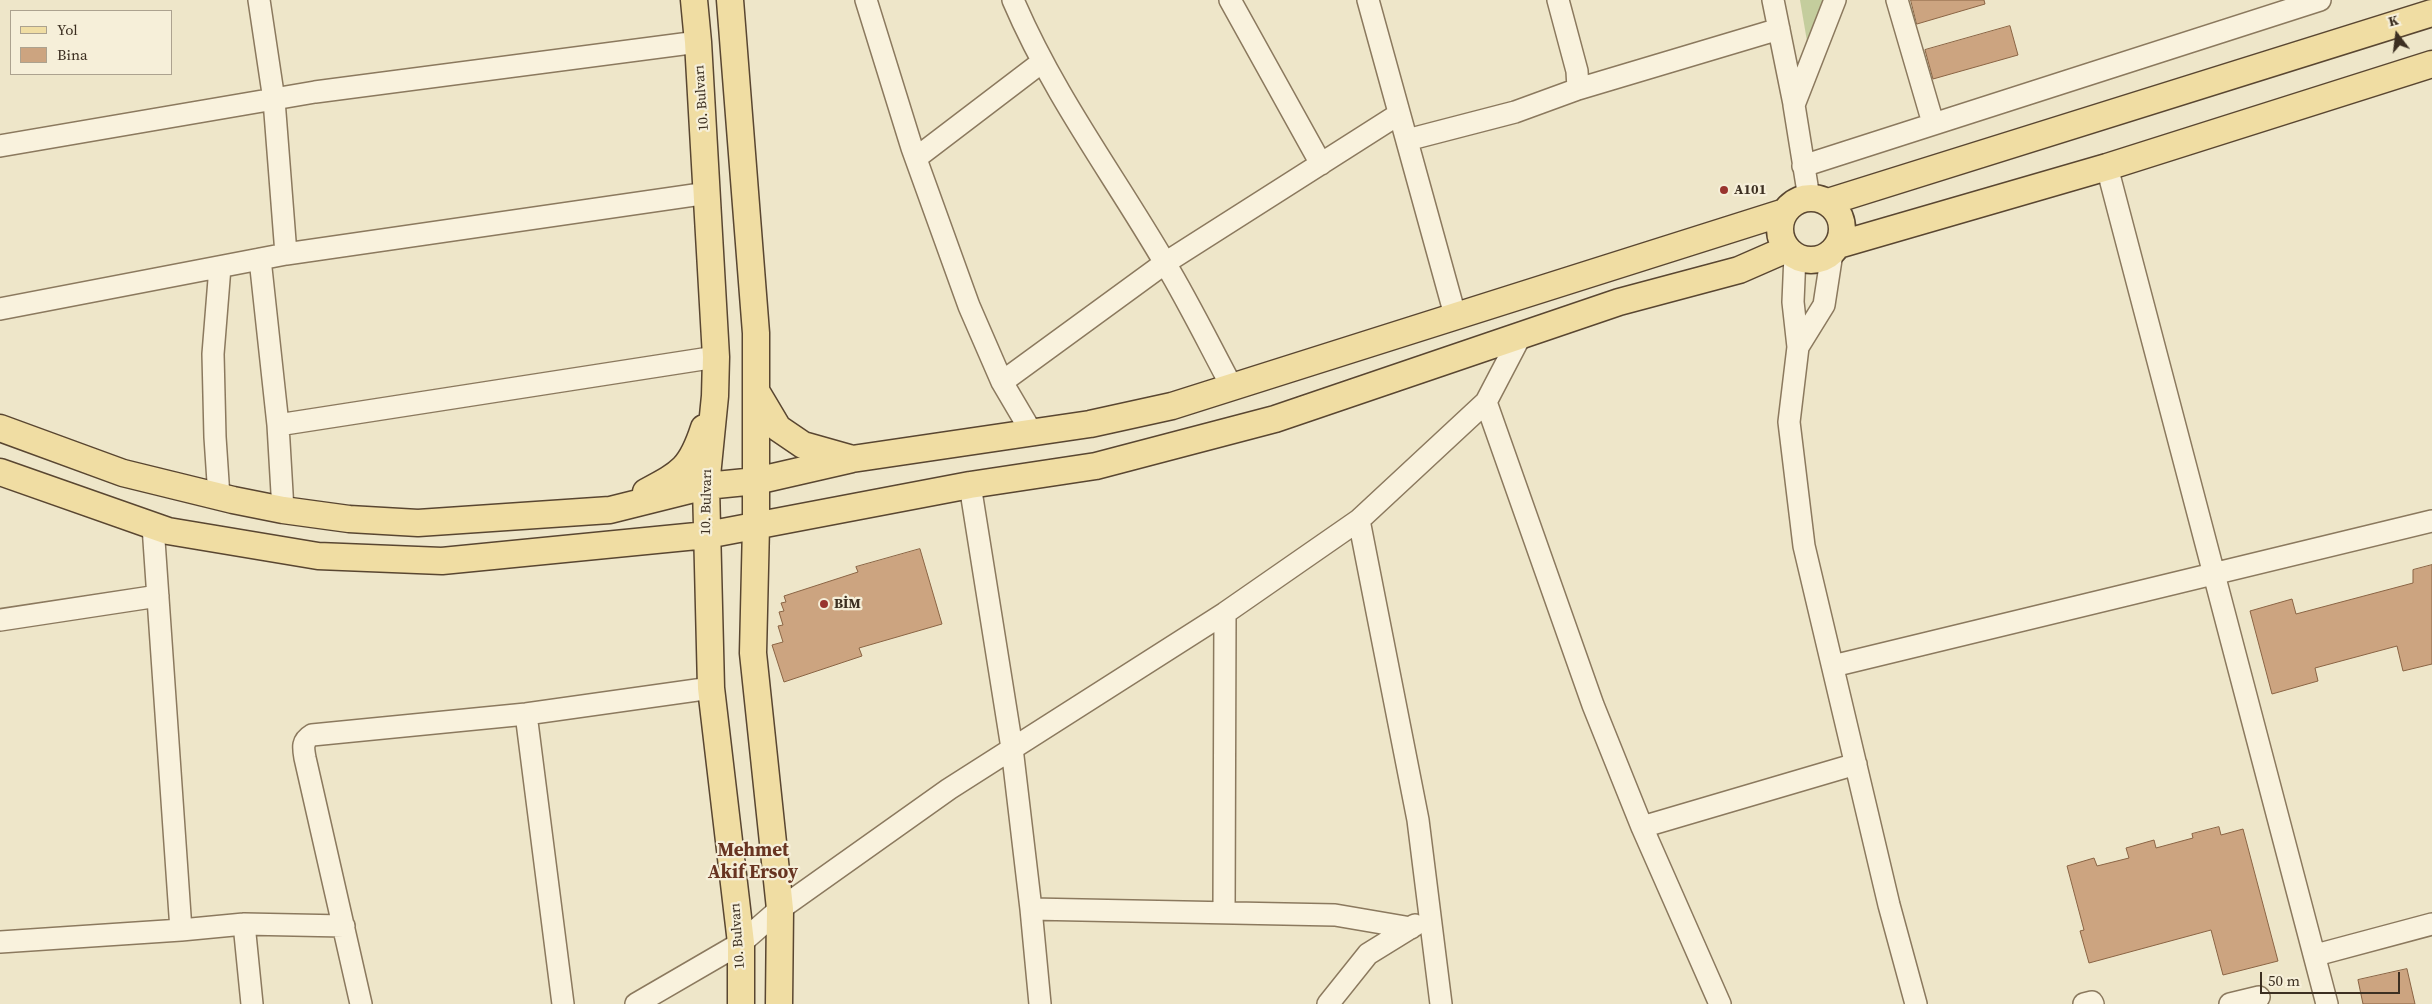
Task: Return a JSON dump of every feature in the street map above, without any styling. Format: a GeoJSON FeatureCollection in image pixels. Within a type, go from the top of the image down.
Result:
{"type":"FeatureCollection","features":[{"type":"Feature","properties":{"kind":"main road","name":"10. Bulvarı"},"geometry":{"type":"LineString","coordinates":[[694,0],[708,193],[716,357],[715,396],[706,486],[711,688],[741,943],[741,1004]]}},
{"type":"Feature","properties":{"kind":"main road"},"geometry":{"type":"LineString","coordinates":[[730,0],[756,333],[756,526],[753,652],[780,909],[779,1004]]}},
{"type":"Feature","properties":{"kind":"main road"},"geometry":{"type":"LineString","coordinates":[[1791,252],[1780,231],[1785,212],[1791,205],[1819,200],[2432,12]]}},
{"type":"Feature","properties":{"kind":"main road"},"geometry":{"type":"LineString","coordinates":[[0,472],[168,531],[318,556],[442,562],[707,535],[970,485],[1096,466],[1275,419],[1619,302],[1739,270],[1791,252],[1814,260],[1835,249],[2108,166],[2432,64]]}},
{"type":"Feature","properties":{"kind":"main road"},"geometry":{"type":"LineString","coordinates":[[1819,200],[1836,209],[1843,226],[1835,249]]}},
{"type":"Feature","properties":{"kind":"main road"},"geometry":{"type":"LineString","coordinates":[[0,428],[122,473],[219,497],[283,510],[349,519],[418,523],[610,510],[706,486],[756,481],[852,459],[1090,424],[1172,406],[1785,212]]}},
{"type":"Feature","properties":{"kind":"main road"},"geometry":{"type":"LineString","coordinates":[[756,390],[778,428],[803,445],[852,459]]}},
{"type":"Feature","properties":{"kind":"main road"},"geometry":{"type":"LineString","coordinates":[[610,510],[675,477],[695,455],[715,396]]}},
{"type":"Feature","properties":{"kind":"street"},"geometry":{"type":"LineString","coordinates":[[259,0],[274,100],[286,254]]}},
{"type":"Feature","properties":{"kind":"street"},"geometry":{"type":"LineString","coordinates":[[866,0],[916,158],[969,306],[1002,382],[1032,433]]}},
{"type":"Feature","properties":{"kind":"street"},"geometry":{"type":"LineString","coordinates":[[1013,0],[1042,62],[1067,108],[1166,263],[1232,387]]}},
{"type":"Feature","properties":{"kind":"street"},"geometry":{"type":"LineString","coordinates":[[1230,0],[1321,164]]}},
{"type":"Feature","properties":{"kind":"street"},"geometry":{"type":"LineString","coordinates":[[1368,0],[1455,316]]}},
{"type":"Feature","properties":{"kind":"street"},"geometry":{"type":"LineString","coordinates":[[1558,0],[1577,71],[1578,89]]}},
{"type":"Feature","properties":{"kind":"street"},"geometry":{"type":"LineString","coordinates":[[1773,0],[1794,104],[1803,166],[1819,200]]}},
{"type":"Feature","properties":{"kind":"street"},"geometry":{"type":"LineString","coordinates":[[1794,104],[1835,0]]}},
{"type":"Feature","properties":{"kind":"street"},"geometry":{"type":"LineString","coordinates":[[1897,0],[1933,123]]}},
{"type":"Feature","properties":{"kind":"street"},"geometry":{"type":"LineString","coordinates":[[1803,166],[2320,0]]}},
{"type":"Feature","properties":{"kind":"street"},"geometry":{"type":"LineString","coordinates":[[1407,140],[1515,112],[1578,89],[1780,29]]}},
{"type":"Feature","properties":{"kind":"street"},"geometry":{"type":"LineString","coordinates":[[0,146],[315,92],[698,42]]}},
{"type":"Feature","properties":{"kind":"street"},"geometry":{"type":"LineString","coordinates":[[916,158],[1042,62]]}},
{"type":"Feature","properties":{"kind":"street"},"geometry":{"type":"LineString","coordinates":[[1002,382],[1166,263],[1400,114]]}},
{"type":"Feature","properties":{"kind":"street"},"geometry":{"type":"LineString","coordinates":[[2108,166],[2327,1004]]}},
{"type":"Feature","properties":{"kind":"street"},"geometry":{"type":"LineString","coordinates":[[0,309],[286,254],[708,193]]}},
{"type":"Feature","properties":{"kind":"street"},"geometry":{"type":"LineString","coordinates":[[1798,347],[1824,305],[1835,249]]}},
{"type":"Feature","properties":{"kind":"street"},"geometry":{"type":"LineString","coordinates":[[1791,252],[1793,302],[1798,347],[1789,422],[1804,546],[1889,905],[1916,1004]]}},
{"type":"Feature","properties":{"kind":"street"},"geometry":{"type":"LineString","coordinates":[[260,259],[278,425],[283,510]]}},
{"type":"Feature","properties":{"kind":"street"},"geometry":{"type":"LineString","coordinates":[[219,497],[214,438],[213,354],[220,267]]}},
{"type":"Feature","properties":{"kind":"street"},"geometry":{"type":"LineString","coordinates":[[636,1004],[741,943],[780,909],[949,788],[1224,614],[1359,520],[1486,402],[1521,335]]}},
{"type":"Feature","properties":{"kind":"street"},"geometry":{"type":"LineString","coordinates":[[278,425],[716,357]]}},
{"type":"Feature","properties":{"kind":"street"},"geometry":{"type":"LineString","coordinates":[[1486,402],[1593,705],[1642,827],[1720,1004]]}},
{"type":"Feature","properties":{"kind":"street"},"geometry":{"type":"LineString","coordinates":[[970,485],[1012,748],[1032,908],[1040,1004]]}},
{"type":"Feature","properties":{"kind":"street"},"geometry":{"type":"LineString","coordinates":[[1359,520],[1418,820],[1441,1004]]}},
{"type":"Feature","properties":{"kind":"street"},"geometry":{"type":"LineString","coordinates":[[1833,666],[2216,575],[2432,521]]}},
{"type":"Feature","properties":{"kind":"street"},"geometry":{"type":"LineString","coordinates":[[153,526],[181,930]]}},
{"type":"Feature","properties":{"kind":"street"},"geometry":{"type":"LineString","coordinates":[[0,620],[158,596]]}},
{"type":"Feature","properties":{"kind":"street"},"geometry":{"type":"LineString","coordinates":[[1224,614],[1224,913]]}},
{"type":"Feature","properties":{"kind":"street"},"geometry":{"type":"LineString","coordinates":[[361,1004],[305,758],[303,746],[305,739],[318,734],[526,714],[711,688]]}},
{"type":"Feature","properties":{"kind":"street"},"geometry":{"type":"LineString","coordinates":[[526,714],[563,1004]]}},
{"type":"Feature","properties":{"kind":"street"},"geometry":{"type":"LineString","coordinates":[[1642,827],[1856,764]]}},
{"type":"Feature","properties":{"kind":"street"},"geometry":{"type":"LineString","coordinates":[[1032,908],[1335,915],[1410,928]]}},
{"type":"Feature","properties":{"kind":"street"},"geometry":{"type":"LineString","coordinates":[[1328,1004],[1368,954],[1430,917]]}},
{"type":"Feature","properties":{"kind":"street"},"geometry":{"type":"LineString","coordinates":[[244,924],[252,1004]]}},
{"type":"Feature","properties":{"kind":"street"},"geometry":{"type":"LineString","coordinates":[[0,942],[244,924],[344,926]]}},
{"type":"Feature","properties":{"kind":"street"},"geometry":{"type":"LineString","coordinates":[[2316,956],[2432,924]]}},
{"type":"Feature","properties":{"kind":"street"},"geometry":{"type":"LineString","coordinates":[[2230,1004],[2259,997]]}},
{"type":"Feature","properties":{"kind":"street"},"geometry":{"type":"LineString","coordinates":[[2084,1004],[2092,1002],[2093,1004]]}},
{"type":"Feature","properties":{"kind":"green space"},"geometry":{"type":"Polygon","coordinates":[[[1800,0],[1833,0],[1809,53],[1800,0]]]}},
{"type":"Feature","properties":{"kind":"building"},"geometry":{"type":"Polygon","coordinates":[[[1911,0],[1984,0],[1985,4],[1917,24],[1911,0]]]}},
{"type":"Feature","properties":{"kind":"building"},"geometry":{"type":"Polygon","coordinates":[[[2010,26],[2018,55],[1933,79],[1925,50],[2010,26]]]}},
{"type":"Feature","properties":{"kind":"building"},"geometry":{"type":"Polygon","coordinates":[[[920,549],[942,624],[859,648],[862,656],[784,682],[772,645],[783,642],[778,626],[783,625],[779,612],[784,611],[781,603],[786,602],[784,596],[858,572],[856,567],[920,549]]]}},
{"type":"Feature","properties":{"kind":"building"},"geometry":{"type":"Polygon","coordinates":[[[2432,565],[2432,664],[2403,671],[2397,646],[2315,668],[2318,681],[2272,694],[2250,611],[2292,599],[2296,614],[2413,583],[2413,570],[2432,565]]]}},
{"type":"Feature","properties":{"kind":"building"},"geometry":{"type":"Polygon","coordinates":[[[2219,827],[2221,835],[2243,829],[2278,961],[2223,975],[2211,930],[2089,963],[2080,931],[2084,930],[2067,866],[2094,858],[2097,866],[2129,858],[2126,848],[2154,840],[2156,848],[2193,838],[2192,834],[2219,827]]]}},
{"type":"Feature","properties":{"kind":"building"},"geometry":{"type":"Polygon","coordinates":[[[2407,969],[2415,1004],[2363,1004],[2358,980],[2407,969]]]}},
{"type":"Feature","properties":{"kind":"place","name":"A101"},"geometry":{"type":"Point","coordinates":[1724,190]}},
{"type":"Feature","properties":{"kind":"place","name":"BİM"},"geometry":{"type":"Point","coordinates":[824,604]}},
{"type":"Feature","properties":{"kind":"district","name":"Mehmet Akif Ersoy"},"geometry":{"type":"Point","coordinates":[753,862]}}]}
